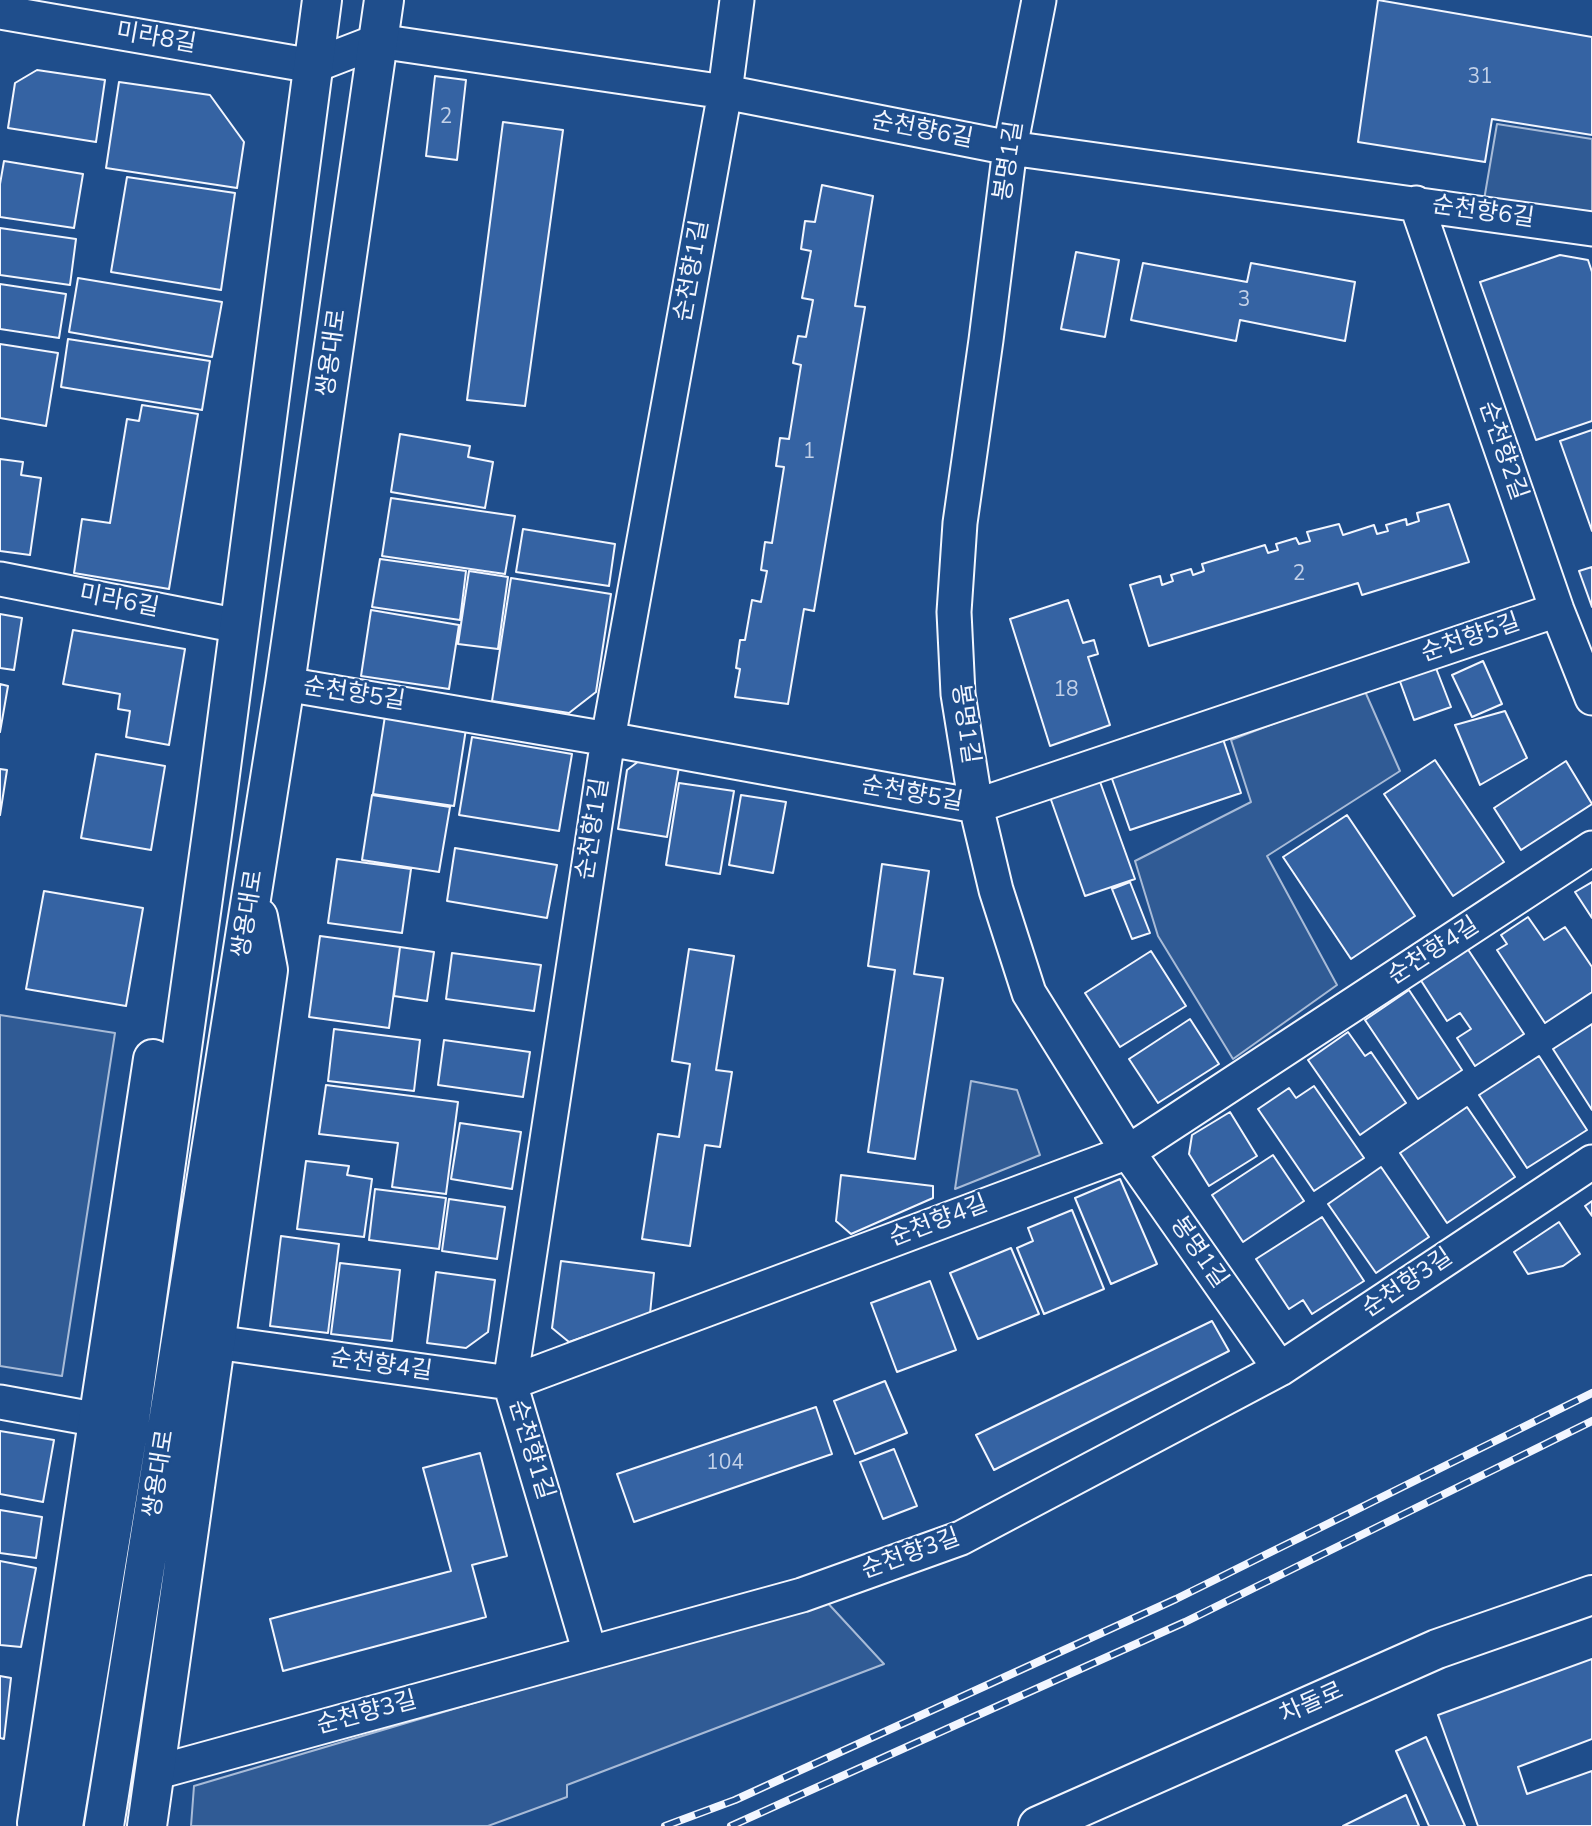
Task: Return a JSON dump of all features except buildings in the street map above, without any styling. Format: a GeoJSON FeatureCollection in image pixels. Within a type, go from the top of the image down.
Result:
{"type":"FeatureCollection","features":[{"type":"Feature","properties":{"kind":"main road","name":"쌍용대로"},"geometry":{"type":"LineString","coordinates":[[63,1826],[128,1426],[216,805],[322,0]]}},
{"type":"Feature","properties":{"kind":"main road","name":"쌍용대로"},"geometry":{"type":"LineString","coordinates":[[104,1826],[285,684],[384,0]]}},
{"type":"Feature","properties":{"kind":"main road"},"geometry":{"type":"LineString","coordinates":[[37,1826],[182,872],[216,805]]}},
{"type":"Feature","properties":{"kind":"main road"},"geometry":{"type":"LineString","coordinates":[[146,1826],[268,970],[253,887]]}},
{"type":"Feature","properties":{"kind":"main road","name":"차돌로"},"geometry":{"type":"LineString","coordinates":[[1038,1826],[1437,1649],[1592,1595]]}},
{"type":"Feature","properties":{"kind":"street","name":"순천향1길"},"geometry":{"type":"LineString","coordinates":[[590,1653],[510,1383],[608,739],[725,92],[737,0]]}},
{"type":"Feature","properties":{"kind":"street","name":"봉명1길"},"geometry":{"type":"LineString","coordinates":[[1039,0],[1010,148],[960,523],[954,612],[958,694],[975,806],[996,890],[1029,993],[1128,1152],[1280,1369]]}},
{"type":"Feature","properties":{"kind":"street","name":"미라8길"},"geometry":{"type":"LineString","coordinates":[[0,12],[313,66]]}},
{"type":"Feature","properties":{"kind":"street"},"geometry":{"type":"LineString","coordinates":[[313,66],[378,41]]}},
{"type":"Feature","properties":{"kind":"street","name":"순천향6길"},"geometry":{"type":"LineString","coordinates":[[378,41],[725,92],[1010,148],[1592,229]]}},
{"type":"Feature","properties":{"kind":"street","name":"순천향2길"},"geometry":{"type":"LineString","coordinates":[[1416,203],[1557,610],[1592,698]]}},
{"type":"Feature","properties":{"kind":"street","name":"미라6길"},"geometry":{"type":"LineString","coordinates":[[0,579],[239,626]]}},
{"type":"Feature","properties":{"kind":"street","name":"순천향5길"},"geometry":{"type":"LineString","coordinates":[[285,684],[975,806],[1557,610]]}},
{"type":"Feature","properties":{"kind":"street","name":"순천향4길"},"geometry":{"type":"LineString","coordinates":[[215,1342],[510,1383],[1128,1152],[1592,848]]}},
{"type":"Feature","properties":{"kind":"street","name":"순천향3길"},"geometry":{"type":"LineString","coordinates":[[154,1773],[802,1595],[961,1538],[1280,1369],[1592,1162]]}},
{"type":"Feature","properties":{"kind":"street"},"geometry":{"type":"LineString","coordinates":[[0,1402],[99,1420]]}},
{"type":"Feature","properties":{"kind":"shaded area"},"geometry":{"type":"Polygon","coordinates":[[[1497,124],[1592,139],[1592,218],[1484,200],[1497,124]]]}},
{"type":"Feature","properties":{"kind":"shaded area"},"geometry":{"type":"Polygon","coordinates":[[[1364,689],[1400,771],[1267,856],[1337,985],[1233,1059],[1158,936],[1135,861],[1251,802],[1231,740],[1364,689]]]}},
{"type":"Feature","properties":{"kind":"shaded area"},"geometry":{"type":"Polygon","coordinates":[[[0,1015],[115,1033],[62,1376],[0,1366],[0,1015]]]}},
{"type":"Feature","properties":{"kind":"shaded area"},"geometry":{"type":"Polygon","coordinates":[[[971,1081],[1017,1090],[1040,1155],[955,1189],[971,1081]]]}},
{"type":"Feature","properties":{"kind":"shaded area"},"geometry":{"type":"Polygon","coordinates":[[[824,1599],[884,1664],[567,1785],[567,1797],[488,1826],[191,1826],[194,1786],[824,1599]]]}},
{"type":"Feature","properties":{"kind":"railway"},"geometry":{"type":"LineString","coordinates":[[665,1826],[735,1800],[1176,1599],[1592,1393]]}},
{"type":"Feature","properties":{"kind":"railway"},"geometry":{"type":"LineString","coordinates":[[731,1826],[1185,1622],[1592,1421]]}}]}
